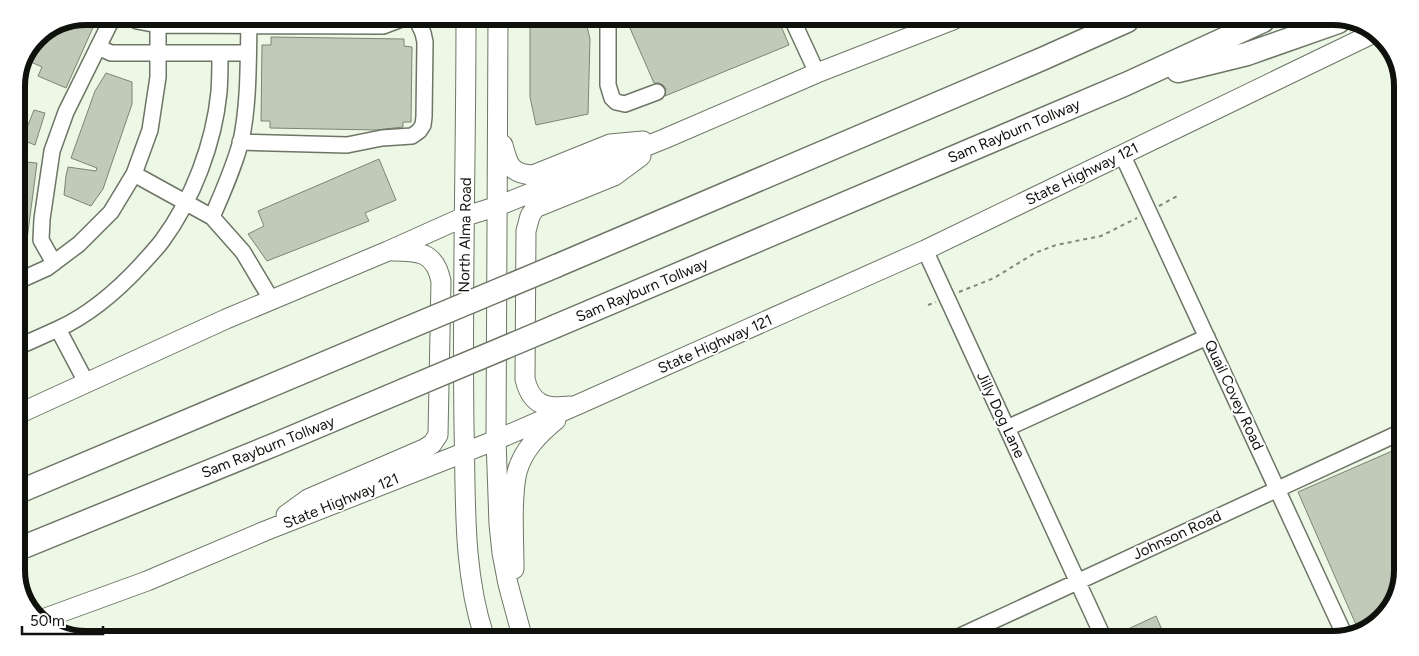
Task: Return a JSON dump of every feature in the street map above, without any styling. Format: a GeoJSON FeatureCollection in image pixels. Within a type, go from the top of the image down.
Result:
{"type":"FeatureCollection","features":[{"type":"Feature","properties":{"kind":"highway"},"geometry":{"type":"LineString","coordinates":[[1042,59],[1100,25]]}},
{"type":"Feature","properties":{"kind":"highway"},"geometry":{"type":"LineString","coordinates":[[25,489],[556,266],[1118,25]]}},
{"type":"Feature","properties":{"kind":"highway","name":"Sam Rayburn Tollway"},"geometry":{"type":"LineString","coordinates":[[25,546],[276,444],[556,326],[1126,84],[1254,25]]}},
{"type":"Feature","properties":{"kind":"highway"},"geometry":{"type":"LineString","coordinates":[[1126,84],[1247,54],[1329,25]]}},
{"type":"Feature","properties":{"kind":"main road","name":"North Alma Road"},"geometry":{"type":"LineString","coordinates":[[466,25],[465,537],[468,564],[482,631]]}},
{"type":"Feature","properties":{"kind":"main road"},"geometry":{"type":"LineString","coordinates":[[487,25],[489,52],[492,60],[498,65]]}},
{"type":"Feature","properties":{"kind":"main road"},"geometry":{"type":"LineString","coordinates":[[498,25],[496,440],[501,541],[521,631]]}},
{"type":"Feature","properties":{"kind":"main road"},"geometry":{"type":"LineString","coordinates":[[25,411],[271,299],[388,251],[466,216],[498,206],[664,139],[817,73],[940,25]]}},
{"type":"Feature","properties":{"kind":"main road","name":"State Highway 121"},"geometry":{"type":"LineString","coordinates":[[48,617],[147,581],[265,531],[578,406],[924,250],[1368,36]]}},
{"type":"Feature","properties":{"kind":"main road"},"geometry":{"type":"LineString","coordinates":[[498,125],[507,162],[513,170],[521,174],[533,176],[610,144],[664,139]]}},
{"type":"Feature","properties":{"kind":"main road"},"geometry":{"type":"LineString","coordinates":[[578,406],[554,408],[545,406],[534,398],[527,386],[525,369],[527,223],[535,208],[614,176],[664,139]]}},
{"type":"Feature","properties":{"kind":"main road"},"geometry":{"type":"LineString","coordinates":[[265,531],[308,499],[424,449],[432,444],[438,435],[441,281],[438,270],[428,256],[414,251],[388,251]]}},
{"type":"Feature","properties":{"kind":"main road"},"geometry":{"type":"LineString","coordinates":[[514,607],[514,522],[518,471],[528,450],[540,433],[578,406]]}},
{"type":"Feature","properties":{"kind":"street"},"geometry":{"type":"LineString","coordinates":[[54,263],[41,240],[42,219],[52,151],[66,112],[108,25]]}},
{"type":"Feature","properties":{"kind":"street"},"geometry":{"type":"LineString","coordinates":[[25,278],[54,263],[79,244],[112,212],[134,174],[150,130],[158,77],[158,25],[249,25],[294,32],[330,25]]}},
{"type":"Feature","properties":{"kind":"street"},"geometry":{"type":"LineString","coordinates":[[212,217],[228,179],[240,142],[248,90],[249,25]]}},
{"type":"Feature","properties":{"kind":"street"},"geometry":{"type":"LineString","coordinates":[[240,142],[347,145],[382,138],[412,136],[423,125],[418,83],[425,42],[419,25]]}},
{"type":"Feature","properties":{"kind":"street"},"geometry":{"type":"LineString","coordinates":[[608,25],[608,85],[612,98],[616,102],[625,104],[657,92]]}},
{"type":"Feature","properties":{"kind":"street"},"geometry":{"type":"LineString","coordinates":[[793,25],[817,73]]}},
{"type":"Feature","properties":{"kind":"street"},"geometry":{"type":"LineString","coordinates":[[98,46],[111,53],[248,53]]}},
{"type":"Feature","properties":{"kind":"street"},"geometry":{"type":"LineString","coordinates":[[25,344],[81,318],[125,282],[162,241],[186,202],[200,172],[219,92],[220,53]]}},
{"type":"Feature","properties":{"kind":"street","name":"Quail Covey Road"},"geometry":{"type":"LineString","coordinates":[[1122,154],[1342,630]]}},
{"type":"Feature","properties":{"kind":"street"},"geometry":{"type":"LineString","coordinates":[[134,174],[212,217],[243,252],[271,299]]}},
{"type":"Feature","properties":{"kind":"street","name":"Jilly Dog Lane"},"geometry":{"type":"LineString","coordinates":[[924,250],[1100,631]]}},
{"type":"Feature","properties":{"kind":"street"},"geometry":{"type":"LineString","coordinates":[[58,329],[86,382]]}},
{"type":"Feature","properties":{"kind":"street"},"geometry":{"type":"LineString","coordinates":[[1007,428],[1207,337]]}},
{"type":"Feature","properties":{"kind":"street","name":"Johnson Road"},"geometry":{"type":"LineString","coordinates":[[971,631],[1394,435]]}},
{"type":"Feature","properties":{"kind":"path"},"geometry":{"type":"LineString","coordinates":[[1157,208],[1179,195]]}},
{"type":"Feature","properties":{"kind":"path"},"geometry":{"type":"LineString","coordinates":[[954,294],[994,278],[1035,253],[1056,245],[1101,236],[1143,215]]}},
{"type":"Feature","properties":{"kind":"building"},"geometry":{"type":"Polygon","coordinates":[[[94,25],[66,88],[38,76],[42,67],[31,62],[43,43],[52,35],[62,30],[74,26],[94,25]]]}},
{"type":"Feature","properties":{"kind":"building"},"geometry":{"type":"Polygon","coordinates":[[[530,25],[587,25],[590,39],[588,114],[536,125],[530,97],[530,25]]]}},
{"type":"Feature","properties":{"kind":"building"},"geometry":{"type":"Polygon","coordinates":[[[629,25],[781,25],[789,45],[665,96],[666,89],[663,85],[654,83],[629,25]]]}},
{"type":"Feature","properties":{"kind":"building"},"geometry":{"type":"Polygon","coordinates":[[[271,37],[404,39],[404,46],[412,47],[411,122],[403,122],[403,127],[376,130],[270,128],[270,121],[261,121],[262,45],[271,45],[271,37]]]}},
{"type":"Feature","properties":{"kind":"building"},"geometry":{"type":"Polygon","coordinates":[[[106,73],[132,82],[132,104],[103,189],[91,206],[64,195],[66,176],[68,167],[96,171],[97,168],[71,158],[95,91],[106,73]]]}},
{"type":"Feature","properties":{"kind":"building"},"geometry":{"type":"Polygon","coordinates":[[[34,110],[45,113],[35,145],[25,141],[25,132],[34,110]]]}},
{"type":"Feature","properties":{"kind":"building"},"geometry":{"type":"Polygon","coordinates":[[[379,159],[396,200],[365,213],[369,221],[267,261],[248,234],[264,226],[258,211],[379,159]]]}},
{"type":"Feature","properties":{"kind":"building"},"geometry":{"type":"Polygon","coordinates":[[[25,162],[37,163],[25,247],[25,162]]]}},
{"type":"Feature","properties":{"kind":"building"},"geometry":{"type":"Polygon","coordinates":[[[1394,450],[1393,582],[1386,601],[1376,613],[1360,625],[1357,626],[1298,492],[1394,450]]]}},
{"type":"Feature","properties":{"kind":"building"},"geometry":{"type":"Polygon","coordinates":[[[1156,616],[1163,631],[1124,631],[1156,616]]]}}]}
